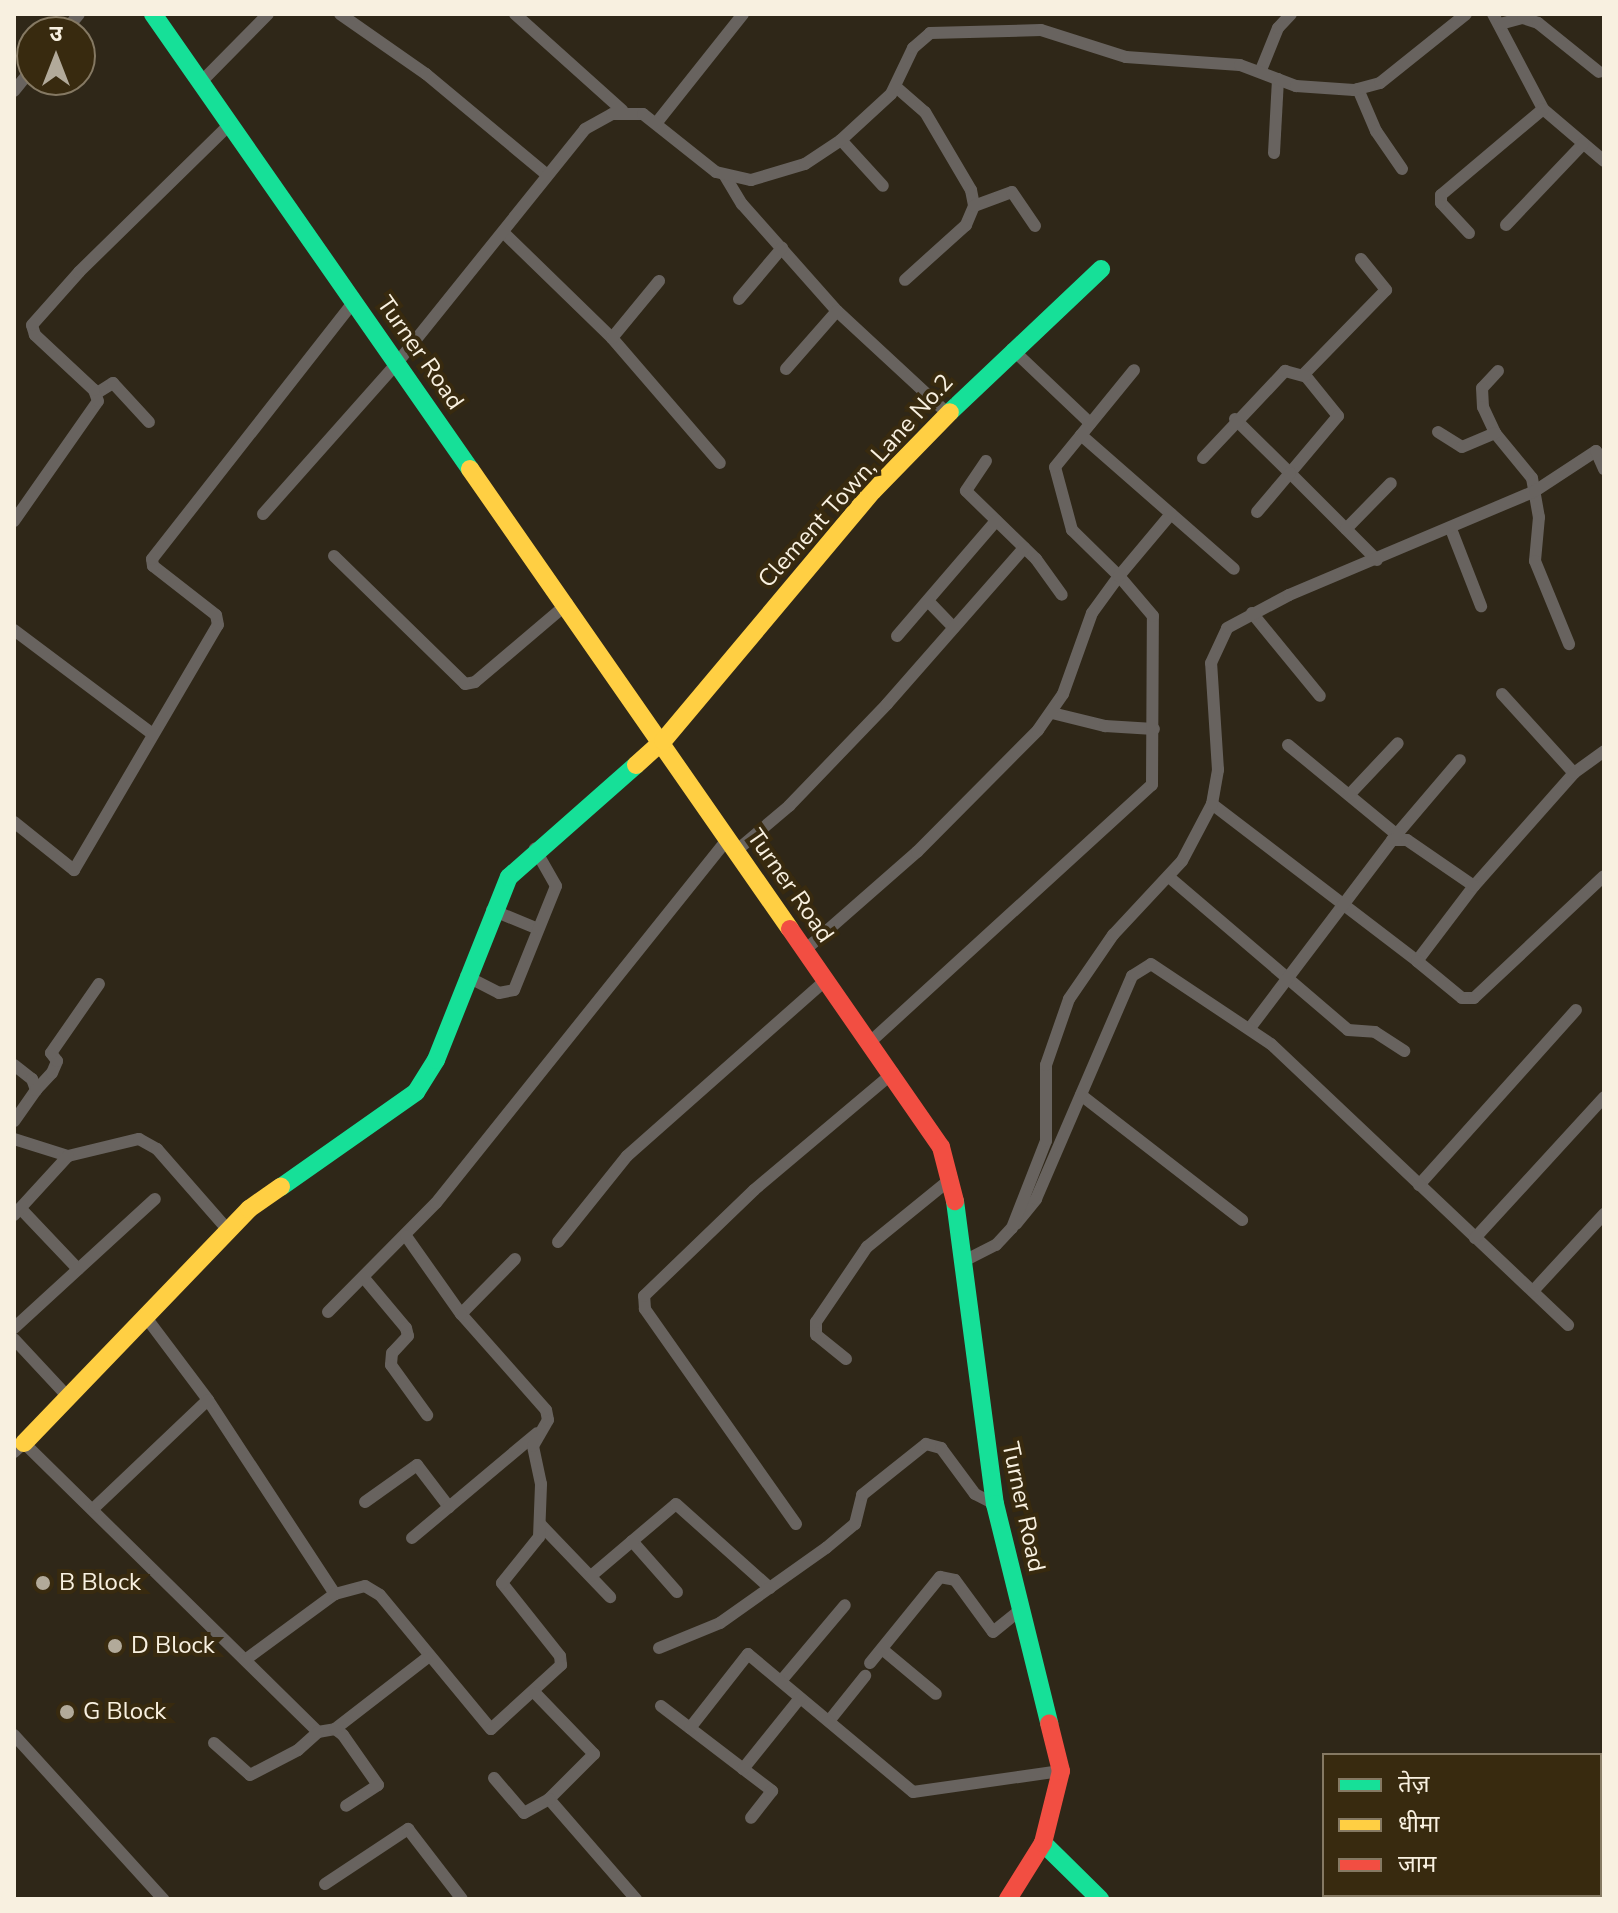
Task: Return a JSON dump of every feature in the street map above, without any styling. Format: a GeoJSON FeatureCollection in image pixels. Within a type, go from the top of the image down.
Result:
{"type":"FeatureCollection","features":[{"type":"Feature","properties":{"kind":"main road","name":"Turner Road"},"geometry":{"type":"LineString","coordinates":[[153,14],[663,741],[941,1147],[952,1178],[980,1421],[995,1504],[1061,1771],[1043,1843],[1008,1899]]}},
{"type":"Feature","properties":{"kind":"main road","name":"Clement Town, Lane No.2"},"geometry":{"type":"LineString","coordinates":[[19,1447],[227,1229],[276,1187],[416,1092],[436,1060],[492,910],[509,877],[535,849],[663,741],[873,491],[1012,349],[1101,269]]}},
{"type":"Feature","properties":{"kind":"main road"},"geometry":{"type":"LineString","coordinates":[[1043,1843],[1100,1899]]}},
{"type":"Feature","properties":{"kind":"street"},"geometry":{"type":"LineString","coordinates":[[201,82],[268,14]]}},
{"type":"Feature","properties":{"kind":"street"},"geometry":{"type":"LineString","coordinates":[[340,14],[426,74],[546,174]]}},
{"type":"Feature","properties":{"kind":"street"},"geometry":{"type":"LineString","coordinates":[[515,14],[622,110],[658,121],[725,176],[837,311],[892,367],[947,413]]}},
{"type":"Feature","properties":{"kind":"street"},"geometry":{"type":"LineString","coordinates":[[658,121],[743,14]]}},
{"type":"Feature","properties":{"kind":"street"},"geometry":{"type":"LineString","coordinates":[[1002,29],[1008,14]]}},
{"type":"Feature","properties":{"kind":"street"},"geometry":{"type":"LineString","coordinates":[[1261,70],[1278,28],[1291,14]]}},
{"type":"Feature","properties":{"kind":"street"},"geometry":{"type":"LineString","coordinates":[[725,176],[764,177],[805,164],[841,140],[896,87],[923,35],[1002,29],[1041,30],[1157,62],[1261,70],[1278,79],[1318,90],[1358,89],[1380,83],[1466,14]]}},
{"type":"Feature","properties":{"kind":"street"},"geometry":{"type":"LineString","coordinates":[[1599,72],[1538,23],[1523,18],[1497,19],[1543,109],[1604,161]]}},
{"type":"Feature","properties":{"kind":"street"},"geometry":{"type":"LineString","coordinates":[[1274,153],[1278,79]]}},
{"type":"Feature","properties":{"kind":"street"},"geometry":{"type":"LineString","coordinates":[[896,87],[925,112],[971,190],[974,206],[966,225],[905,280]]}},
{"type":"Feature","properties":{"kind":"street"},"geometry":{"type":"LineString","coordinates":[[1358,89],[1376,131],[1402,169]]}},
{"type":"Feature","properties":{"kind":"street"},"geometry":{"type":"LineString","coordinates":[[1469,233],[1441,203],[1441,195],[1543,109]]}},
{"type":"Feature","properties":{"kind":"street"},"geometry":{"type":"LineString","coordinates":[[263,514],[397,363],[585,129],[622,110]]}},
{"type":"Feature","properties":{"kind":"street"},"geometry":{"type":"LineString","coordinates":[[14,521],[97,405],[97,393],[35,335],[32,325],[79,272],[230,124]]}},
{"type":"Feature","properties":{"kind":"street"},"geometry":{"type":"LineString","coordinates":[[841,140],[883,186]]}},
{"type":"Feature","properties":{"kind":"street"},"geometry":{"type":"LineString","coordinates":[[1506,225],[1583,144]]}},
{"type":"Feature","properties":{"kind":"street"},"geometry":{"type":"LineString","coordinates":[[974,206],[1012,192],[1035,226]]}},
{"type":"Feature","properties":{"kind":"street"},"geometry":{"type":"LineString","coordinates":[[504,233],[612,338],[720,463]]}},
{"type":"Feature","properties":{"kind":"street"},"geometry":{"type":"LineString","coordinates":[[739,299],[782,248]]}},
{"type":"Feature","properties":{"kind":"street"},"geometry":{"type":"LineString","coordinates":[[1304,376],[1386,290],[1361,259]]}},
{"type":"Feature","properties":{"kind":"street"},"geometry":{"type":"LineString","coordinates":[[612,338],[659,281]]}},
{"type":"Feature","properties":{"kind":"street"},"geometry":{"type":"LineString","coordinates":[[14,822],[74,870],[219,620],[153,566],[152,559],[354,301]]}},
{"type":"Feature","properties":{"kind":"street"},"geometry":{"type":"LineString","coordinates":[[786,369],[837,311]]}},
{"type":"Feature","properties":{"kind":"street"},"geometry":{"type":"LineString","coordinates":[[1012,349],[1090,423]]}},
{"type":"Feature","properties":{"kind":"street"},"geometry":{"type":"LineString","coordinates":[[869,1043],[1148,791],[1154,778],[1153,616],[1119,576],[1078,540],[1063,507],[1055,467],[1134,370]]}},
{"type":"Feature","properties":{"kind":"street"},"geometry":{"type":"LineString","coordinates":[[1203,458],[1235,419],[1285,371],[1304,376],[1338,416],[1257,512]]}},
{"type":"Feature","properties":{"kind":"street"},"geometry":{"type":"LineString","coordinates":[[1498,371],[1481,393],[1495,433],[1529,472],[1535,491],[1535,561],[1569,644]]}},
{"type":"Feature","properties":{"kind":"street"},"geometry":{"type":"LineString","coordinates":[[97,393],[113,383],[149,422]]}},
{"type":"Feature","properties":{"kind":"street"},"geometry":{"type":"LineString","coordinates":[[1235,419],[1377,560]]}},
{"type":"Feature","properties":{"kind":"street"},"geometry":{"type":"LineString","coordinates":[[1438,432],[1462,447],[1495,433]]}},
{"type":"Feature","properties":{"kind":"street"},"geometry":{"type":"LineString","coordinates":[[1081,435],[1234,569]]}},
{"type":"Feature","properties":{"kind":"street"},"geometry":{"type":"LineString","coordinates":[[1012,1228],[1046,1141],[1046,1065],[1062,1015],[1097,955],[1169,877],[1212,804],[1218,770],[1213,652],[1227,628],[1252,613],[1535,491],[1600,449],[1604,469]]}},
{"type":"Feature","properties":{"kind":"street"},"geometry":{"type":"LineString","coordinates":[[986,461],[966,491],[1024,548],[1062,595]]}},
{"type":"Feature","properties":{"kind":"street"},"geometry":{"type":"LineString","coordinates":[[1346,529],[1391,483]]}},
{"type":"Feature","properties":{"kind":"street"},"geometry":{"type":"LineString","coordinates":[[805,950],[917,852],[1052,713],[1092,613],[1171,514]]}},
{"type":"Feature","properties":{"kind":"street"},"geometry":{"type":"LineString","coordinates":[[897,636],[996,521]]}},
{"type":"Feature","properties":{"kind":"street"},"geometry":{"type":"LineString","coordinates":[[1451,529],[1481,606]]}},
{"type":"Feature","properties":{"kind":"street"},"geometry":{"type":"LineString","coordinates":[[328,1312],[406,1236],[732,845],[789,806],[1024,548]]}},
{"type":"Feature","properties":{"kind":"street"},"geometry":{"type":"LineString","coordinates":[[334,556],[465,684],[475,682],[567,604]]}},
{"type":"Feature","properties":{"kind":"street"},"geometry":{"type":"LineString","coordinates":[[928,601],[954,628]]}},
{"type":"Feature","properties":{"kind":"street"},"geometry":{"type":"LineString","coordinates":[[1252,613],[1320,696]]}},
{"type":"Feature","properties":{"kind":"street"},"geometry":{"type":"LineString","coordinates":[[14,630],[151,733]]}},
{"type":"Feature","properties":{"kind":"street"},"geometry":{"type":"LineString","coordinates":[[1502,694],[1574,773]]}},
{"type":"Feature","properties":{"kind":"street"},"geometry":{"type":"LineString","coordinates":[[1052,713],[1105,726],[1154,729]]}},
{"type":"Feature","properties":{"kind":"street"},"geometry":{"type":"LineString","coordinates":[[1349,795],[1398,743]]}},
{"type":"Feature","properties":{"kind":"street"},"geometry":{"type":"LineString","coordinates":[[1288,745],[1399,836],[1474,886]]}},
{"type":"Feature","properties":{"kind":"street"},"geometry":{"type":"LineString","coordinates":[[1417,961],[1474,886],[1574,773],[1604,751]]}},
{"type":"Feature","properties":{"kind":"street"},"geometry":{"type":"LineString","coordinates":[[1250,1028],[1389,843],[1399,836],[1460,760]]}},
{"type":"Feature","properties":{"kind":"street"},"geometry":{"type":"LineString","coordinates":[[1212,804],[1344,902],[1462,998],[1474,998],[1604,876]]}},
{"type":"Feature","properties":{"kind":"street"},"geometry":{"type":"LineString","coordinates":[[466,976],[499,993],[511,993],[556,884],[535,849]]}},
{"type":"Feature","properties":{"kind":"street"},"geometry":{"type":"LineString","coordinates":[[1169,877],[1348,1030],[1375,1032],[1404,1051]]}},
{"type":"Feature","properties":{"kind":"street"},"geometry":{"type":"LineString","coordinates":[[492,910],[538,929]]}},
{"type":"Feature","properties":{"kind":"street"},"geometry":{"type":"LineString","coordinates":[[962,1262],[996,1245],[1036,1199],[1132,976],[1143,965],[1161,967],[1250,1028],[1568,1325]]}},
{"type":"Feature","properties":{"kind":"street"},"geometry":{"type":"LineString","coordinates":[[558,1242],[627,1156],[826,980]]}},
{"type":"Feature","properties":{"kind":"street"},"geometry":{"type":"LineString","coordinates":[[14,1121],[52,1073],[57,1061],[51,1053],[99,984]]}},
{"type":"Feature","properties":{"kind":"street"},"geometry":{"type":"LineString","coordinates":[[1419,1185],[1576,1010]]}},
{"type":"Feature","properties":{"kind":"street"},"geometry":{"type":"LineString","coordinates":[[14,1065],[32,1079],[36,1090]]}},
{"type":"Feature","properties":{"kind":"street"},"geometry":{"type":"LineString","coordinates":[[796,1524],[645,1309],[644,1296],[754,1190],[893,1073]]}},
{"type":"Feature","properties":{"kind":"street"},"geometry":{"type":"LineString","coordinates":[[1081,1095],[1242,1220]]}},
{"type":"Feature","properties":{"kind":"street"},"geometry":{"type":"LineString","coordinates":[[1475,1238],[1604,1097]]}},
{"type":"Feature","properties":{"kind":"street"},"geometry":{"type":"LineString","coordinates":[[14,1139],[68,1156],[139,1139],[157,1149],[227,1229]]}},
{"type":"Feature","properties":{"kind":"street"},"geometry":{"type":"LineString","coordinates":[[68,1156],[18,1212],[78,1269]]}},
{"type":"Feature","properties":{"kind":"street"},"geometry":{"type":"LineString","coordinates":[[846,1359],[816,1335],[816,1322],[867,1247],[952,1178]]}},
{"type":"Feature","properties":{"kind":"street"},"geometry":{"type":"LineString","coordinates":[[14,1328],[155,1199]]}},
{"type":"Feature","properties":{"kind":"street"},"geometry":{"type":"LineString","coordinates":[[1533,1291],[1604,1214]]}},
{"type":"Feature","properties":{"kind":"street"},"geometry":{"type":"LineString","coordinates":[[406,1236],[461,1314],[546,1410],[548,1420],[537,1433],[412,1538]]}},
{"type":"Feature","properties":{"kind":"street"},"geometry":{"type":"LineString","coordinates":[[461,1314],[515,1259]]}},
{"type":"Feature","properties":{"kind":"street"},"geometry":{"type":"LineString","coordinates":[[364,1278],[406,1328],[408,1336],[392,1353],[391,1365],[427,1415]]}},
{"type":"Feature","properties":{"kind":"street"},"geometry":{"type":"LineString","coordinates":[[145,1316],[208,1400],[335,1594]]}},
{"type":"Feature","properties":{"kind":"street"},"geometry":{"type":"LineString","coordinates":[[14,1339],[69,1398]]}},
{"type":"Feature","properties":{"kind":"street"},"geometry":{"type":"LineString","coordinates":[[94,1508],[208,1400]]}},
{"type":"Feature","properties":{"kind":"street"},"geometry":{"type":"LineString","coordinates":[[245,1660],[335,1594],[370,1588],[491,1729],[535,1693],[561,1658],[502,1583],[536,1545],[541,1525],[533,1446],[537,1433]]}},
{"type":"Feature","properties":{"kind":"street"},"geometry":{"type":"LineString","coordinates":[[659,1648],[720,1623],[855,1524],[862,1495],[926,1444],[941,1448],[975,1494],[995,1504]]}},
{"type":"Feature","properties":{"kind":"street"},"geometry":{"type":"LineString","coordinates":[[19,1447],[94,1508],[318,1732]]}},
{"type":"Feature","properties":{"kind":"street"},"geometry":{"type":"LineString","coordinates":[[365,1502],[417,1465],[449,1507]]}},
{"type":"Feature","properties":{"kind":"street"},"geometry":{"type":"LineString","coordinates":[[591,1576],[676,1504],[770,1588]]}},
{"type":"Feature","properties":{"kind":"street"},"geometry":{"type":"LineString","coordinates":[[541,1525],[610,1597]]}},
{"type":"Feature","properties":{"kind":"street"},"geometry":{"type":"LineString","coordinates":[[632,1541],[677,1592]]}},
{"type":"Feature","properties":{"kind":"street"},"geometry":{"type":"LineString","coordinates":[[829,1721],[940,1577],[955,1580],[993,1632],[1021,1609]]}},
{"type":"Feature","properties":{"kind":"street"},"geometry":{"type":"LineString","coordinates":[[781,1681],[845,1605]]}},
{"type":"Feature","properties":{"kind":"street"},"geometry":{"type":"LineString","coordinates":[[882,1649],[936,1694]]}},
{"type":"Feature","properties":{"kind":"street"},"geometry":{"type":"LineString","coordinates":[[690,1728],[748,1654],[913,1792],[1061,1771]]}},
{"type":"Feature","properties":{"kind":"street"},"geometry":{"type":"LineString","coordinates":[[214,1743],[250,1775],[298,1750],[318,1732],[335,1729],[427,1658]]}},
{"type":"Feature","properties":{"kind":"street"},"geometry":{"type":"LineString","coordinates":[[494,1778],[524,1813],[549,1799],[594,1754],[535,1693]]}},
{"type":"Feature","properties":{"kind":"street"},"geometry":{"type":"LineString","coordinates":[[743,1769],[800,1698]]}},
{"type":"Feature","properties":{"kind":"street"},"geometry":{"type":"LineString","coordinates":[[661,1706],[772,1791],[751,1818]]}},
{"type":"Feature","properties":{"kind":"street"},"geometry":{"type":"LineString","coordinates":[[335,1729],[378,1785],[346,1806]]}},
{"type":"Feature","properties":{"kind":"street"},"geometry":{"type":"LineString","coordinates":[[14,1735],[163,1899]]}},
{"type":"Feature","properties":{"kind":"street"},"geometry":{"type":"LineString","coordinates":[[549,1799],[636,1899]]}},
{"type":"Feature","properties":{"kind":"street"},"geometry":{"type":"LineString","coordinates":[[325,1884],[408,1829],[462,1899]]}},
{"type":"Feature","properties":{"kind":"traffic: fast"},"geometry":{"type":"LineString","coordinates":[[153,14],[470,469]]}},
{"type":"Feature","properties":{"kind":"traffic: fast"},"geometry":{"type":"LineString","coordinates":[[950,412],[1101,269]]}},
{"type":"Feature","properties":{"kind":"traffic: fast"},"geometry":{"type":"LineString","coordinates":[[281,1187],[416,1092],[436,1060],[509,877],[636,765]]}},
{"type":"Feature","properties":{"kind":"traffic: fast"},"geometry":{"type":"LineString","coordinates":[[955,1201],[995,1504],[1049,1723]]}},
{"type":"Feature","properties":{"kind":"traffic: fast"},"geometry":{"type":"LineString","coordinates":[[1043,1843],[1100,1899]]}},
{"type":"Feature","properties":{"kind":"traffic: slow"},"geometry":{"type":"LineString","coordinates":[[636,765],[663,741],[873,491],[950,412]]}},
{"type":"Feature","properties":{"kind":"traffic: slow"},"geometry":{"type":"LineString","coordinates":[[470,469],[790,929]]}},
{"type":"Feature","properties":{"kind":"traffic: slow"},"geometry":{"type":"LineString","coordinates":[[24,1443],[249,1209],[281,1187]]}},
{"type":"Feature","properties":{"kind":"traffic: jam"},"geometry":{"type":"LineString","coordinates":[[790,929],[941,1147],[955,1201]]}},
{"type":"Feature","properties":{"kind":"traffic: jam"},"geometry":{"type":"LineString","coordinates":[[1008,1899],[1043,1843],[1061,1771],[1049,1723]]}},
{"type":"Feature","properties":{"kind":"place","name":"B Block"},"geometry":{"type":"Point","coordinates":[43,1583]}},
{"type":"Feature","properties":{"kind":"place","name":"D Block"},"geometry":{"type":"Point","coordinates":[115,1646]}},
{"type":"Feature","properties":{"kind":"place","name":"G Block"},"geometry":{"type":"Point","coordinates":[67,1712]}}]}
